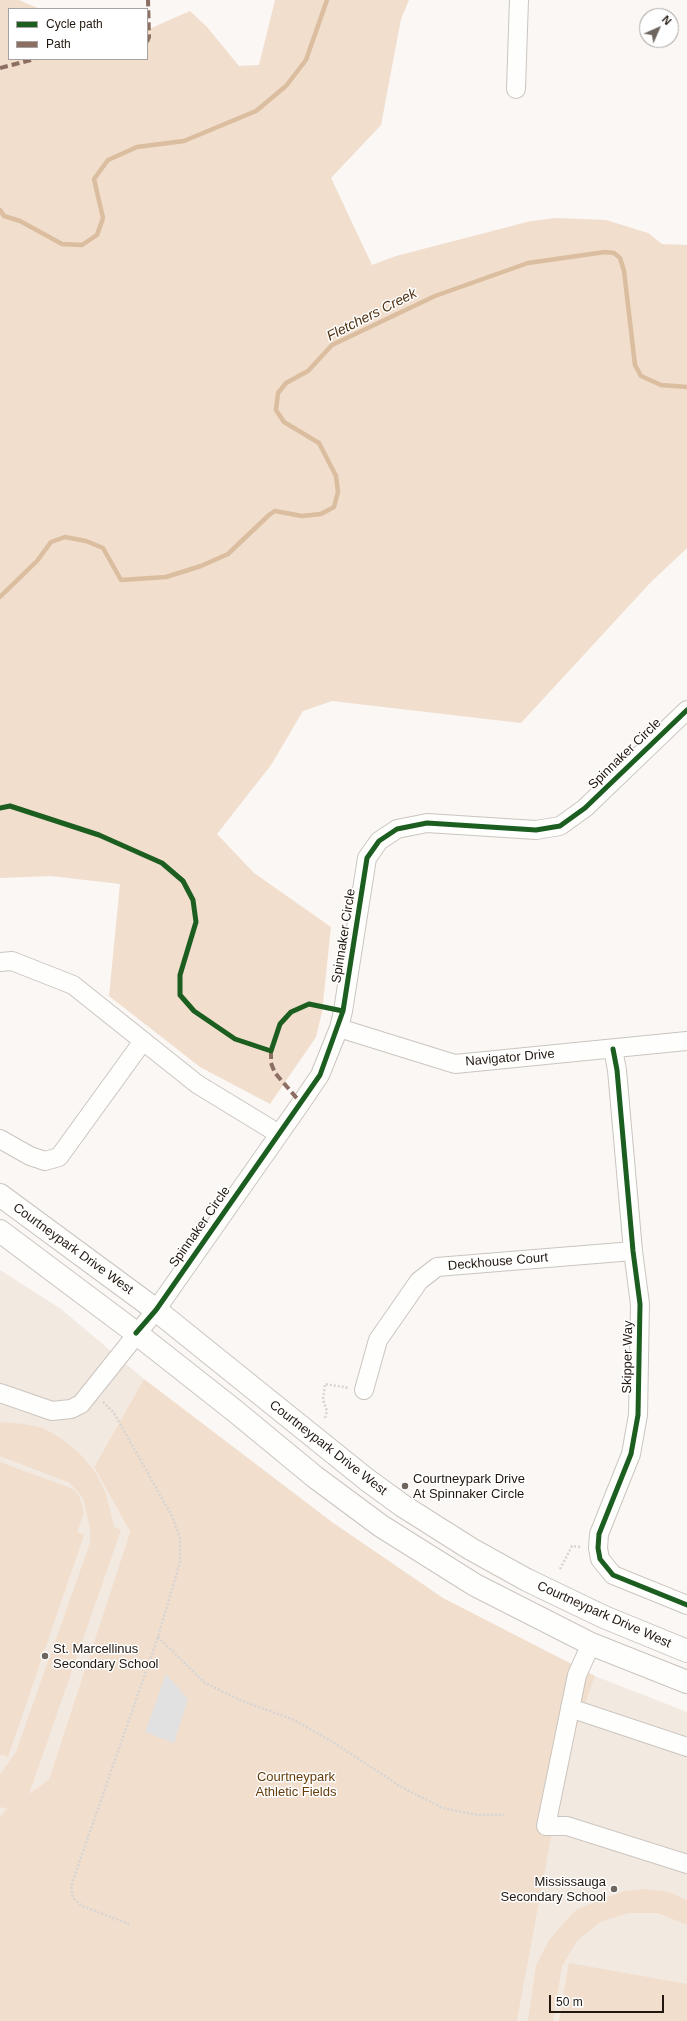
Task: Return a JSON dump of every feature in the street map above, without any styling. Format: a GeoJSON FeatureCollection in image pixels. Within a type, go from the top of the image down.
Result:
{"type":"FeatureCollection","features":[{"type":"Feature","properties":{"kind":"main road","name":"Courtneypark Drive West"},"geometry":{"type":"LineString","coordinates":[[0,1195],[156,1310],[366,1480],[403,1506],[471,1549],[514,1573],[604,1617],[687,1651]]}},
{"type":"Feature","properties":{"kind":"main road"},"geometry":{"type":"LineString","coordinates":[[0,1231],[136,1333],[235,1411],[315,1477],[381,1526],[475,1585],[591,1644],[687,1682]]}},
{"type":"Feature","properties":{"kind":"main road"},"geometry":{"type":"LineString","coordinates":[[591,1644],[604,1617]]}},
{"type":"Feature","properties":{"kind":"street"},"geometry":{"type":"LineString","coordinates":[[516,89],[519,0]]}},
{"type":"Feature","properties":{"kind":"street","name":"Spinnaker Circle"},"geometry":{"type":"LineString","coordinates":[[0,1393],[52,1411],[71,1408],[81,1404],[136,1333],[156,1310],[320,1075],[339,1028],[344,1011],[367,858],[379,841],[397,830],[426,823],[536,830],[560,826],[585,808],[687,710]]}},
{"type":"Feature","properties":{"kind":"street"},"geometry":{"type":"LineString","coordinates":[[0,962],[12,961],[72,984],[197,1084],[279,1134]]}},
{"type":"Feature","properties":{"kind":"street","name":"Navigator Drive"},"geometry":{"type":"LineString","coordinates":[[339,1028],[455,1064],[687,1041]]}},
{"type":"Feature","properties":{"kind":"street"},"geometry":{"type":"LineString","coordinates":[[0,1138],[30,1156],[45,1161],[59,1157],[143,1041]]}},
{"type":"Feature","properties":{"kind":"street","name":"Skipper Way"},"geometry":{"type":"LineString","coordinates":[[598,1548],[599,1534],[631,1454],[638,1415],[640,1304],[633,1251],[617,1070],[613,1049]]}},
{"type":"Feature","properties":{"kind":"street","name":"Deckhouse Court"},"geometry":{"type":"LineString","coordinates":[[364,1390],[378,1340],[419,1281],[437,1267],[633,1251]]}},
{"type":"Feature","properties":{"kind":"street"},"geometry":{"type":"LineString","coordinates":[[598,1548],[600,1559],[613,1576],[687,1604]]}},
{"type":"Feature","properties":{"kind":"street"},"geometry":{"type":"LineString","coordinates":[[591,1644],[577,1675],[546,1826],[567,1826],[687,1864]]}},
{"type":"Feature","properties":{"kind":"street"},"geometry":{"type":"LineString","coordinates":[[570,1708],[687,1747]]}},
{"type":"Feature","properties":{"kind":"path"},"geometry":{"type":"LineString","coordinates":[[325,1418],[327,1411],[323,1400],[325,1384],[364,1390]]}},
{"type":"Feature","properties":{"kind":"path"},"geometry":{"type":"LineString","coordinates":[[92,1390],[114,1412],[172,1516],[180,1538],[180,1562],[158,1637],[71,1886],[73,1898],[82,1906],[129,1924]]}},
{"type":"Feature","properties":{"kind":"path"},"geometry":{"type":"LineString","coordinates":[[560,1569],[572,1546],[598,1548]]}},
{"type":"Feature","properties":{"kind":"path"},"geometry":{"type":"LineString","coordinates":[[158,1637],[205,1683],[242,1701],[292,1719],[332,1741],[403,1788],[443,1808],[477,1815],[504,1815]]}},
{"type":"Feature","properties":{"kind":"shaded area","name":"St. Marcellinus Secondary School"},"geometry":{"type":"Polygon","coordinates":[[[0,1270],[61,1309],[144,1379],[94,1467],[130,1532],[49,1779],[0,1816],[0,1270]]]}},
{"type":"Feature","properties":{"kind":"shaded area","name":"Mississauga Secondary School"},"geometry":{"type":"Polygon","coordinates":[[[595,1676],[687,1712],[687,2021],[517,2021],[566,1758],[595,1676]]]}},
{"type":"Feature","properties":{"kind":"green space"},"geometry":{"type":"Polygon","coordinates":[[[0,0],[19,0],[38,8],[8,8],[8,60],[148,60],[148,30],[190,11],[207,27],[239,66],[259,65],[275,0],[409,0],[401,19],[381,125],[331,178],[372,265],[396,256],[531,221],[556,218],[606,220],[648,233],[662,244],[687,245],[687,548],[650,583],[521,723],[332,701],[303,711],[271,765],[217,834],[254,873],[331,927],[322,1012],[316,1037],[270,1104],[200,1067],[109,996],[120,884],[51,876],[0,878],[0,0]]]}},
{"type":"Feature","properties":{"kind":"green space","name":"Courtneypark Athletic Fields"},"geometry":{"type":"Polygon","coordinates":[[[144,1379],[332,1522],[443,1598],[595,1676],[566,1758],[517,2021],[0,2021],[0,1816],[8,1809],[0,1807],[0,1775],[16,1752],[90,1543],[90,1528],[83,1498],[70,1483],[0,1456],[0,1422],[43,1428],[62,1439],[80,1454],[96,1473],[106,1494],[114,1527],[121,1530],[29,1794],[49,1779],[130,1532],[94,1467],[144,1379]]]}},
{"type":"Feature","properties":{"kind":"green space"},"geometry":{"type":"Polygon","coordinates":[[[0,1462],[73,1489],[79,1496],[84,1513],[77,1532],[84,1535],[8,1757],[1,1754],[0,1757],[0,1462]]]}},
{"type":"Feature","properties":{"kind":"green space"},"geometry":{"type":"Polygon","coordinates":[[[645,1889],[669,1892],[687,1900],[687,1925],[658,1913],[628,1913],[600,1922],[577,1941],[562,1966],[553,2021],[528,2021],[536,1965],[550,1939],[563,1924],[576,1910],[624,1891],[645,1889]]]}},
{"type":"Feature","properties":{"kind":"green space"},"geometry":{"type":"Polygon","coordinates":[[[569,1963],[687,1984],[687,2021],[559,2021],[569,1963]]]}},
{"type":"Feature","properties":{"kind":"building"},"geometry":{"type":"Polygon","coordinates":[[[166,1674],[188,1699],[174,1743],[145,1732],[166,1674]]]}},
{"type":"Feature","properties":{"kind":"waterway"},"geometry":{"type":"LineString","coordinates":[[0,210],[4,216],[20,221],[62,244],[82,245],[97,235],[103,218],[94,179],[108,160],[137,147],[184,141],[256,111],[286,86],[306,60],[327,0]]}},
{"type":"Feature","properties":{"kind":"waterway","name":"Fletchers Creek"},"geometry":{"type":"LineString","coordinates":[[0,597],[37,561],[51,542],[65,537],[86,541],[103,548],[121,580],[166,577],[201,566],[228,554],[275,511],[302,516],[321,514],[334,507],[338,492],[336,476],[319,443],[284,422],[276,410],[278,393],[286,383],[308,371],[332,345],[435,296],[528,263],[605,252],[614,253],[620,258],[624,271],[635,365],[641,376],[661,385],[687,387]]}},
{"type":"Feature","properties":{"kind":"marked path"},"geometry":{"type":"LineString","coordinates":[[148,0],[148,40]]}},
{"type":"Feature","properties":{"kind":"marked path"},"geometry":{"type":"LineString","coordinates":[[0,68],[31,60]]}},
{"type":"Feature","properties":{"kind":"marked path"},"geometry":{"type":"LineString","coordinates":[[271,1051],[271,1063],[275,1073],[301,1103]]}},
{"type":"Feature","properties":{"kind":"cycle path"},"geometry":{"type":"LineString","coordinates":[[136,1333],[156,1310],[320,1075],[343,1011],[367,858],[379,841],[397,829],[427,823],[536,830],[560,826],[585,808],[687,710]]}},
{"type":"Feature","properties":{"kind":"cycle path"},"geometry":{"type":"LineString","coordinates":[[0,808],[10,806],[99,835],[162,863],[183,881],[193,900],[196,922],[180,975],[180,995],[194,1011],[235,1039],[271,1051],[280,1024],[291,1012],[309,1004],[343,1011]]}},
{"type":"Feature","properties":{"kind":"cycle path"},"geometry":{"type":"LineString","coordinates":[[613,1049],[617,1070],[633,1251],[640,1304],[638,1415],[631,1454],[599,1534],[598,1548],[600,1559],[613,1575],[687,1605]]}},
{"type":"Feature","properties":{"kind":"place","name":"Courtneypark Drive At Spinnaker Circle"},"geometry":{"type":"Point","coordinates":[405,1486]}},
{"type":"Feature","properties":{"kind":"place","name":"St. Marcellinus Secondary School"},"geometry":{"type":"Point","coordinates":[45,1656]}},
{"type":"Feature","properties":{"kind":"place","name":"Mississauga Secondary School"},"geometry":{"type":"Point","coordinates":[614,1889]}}]}
